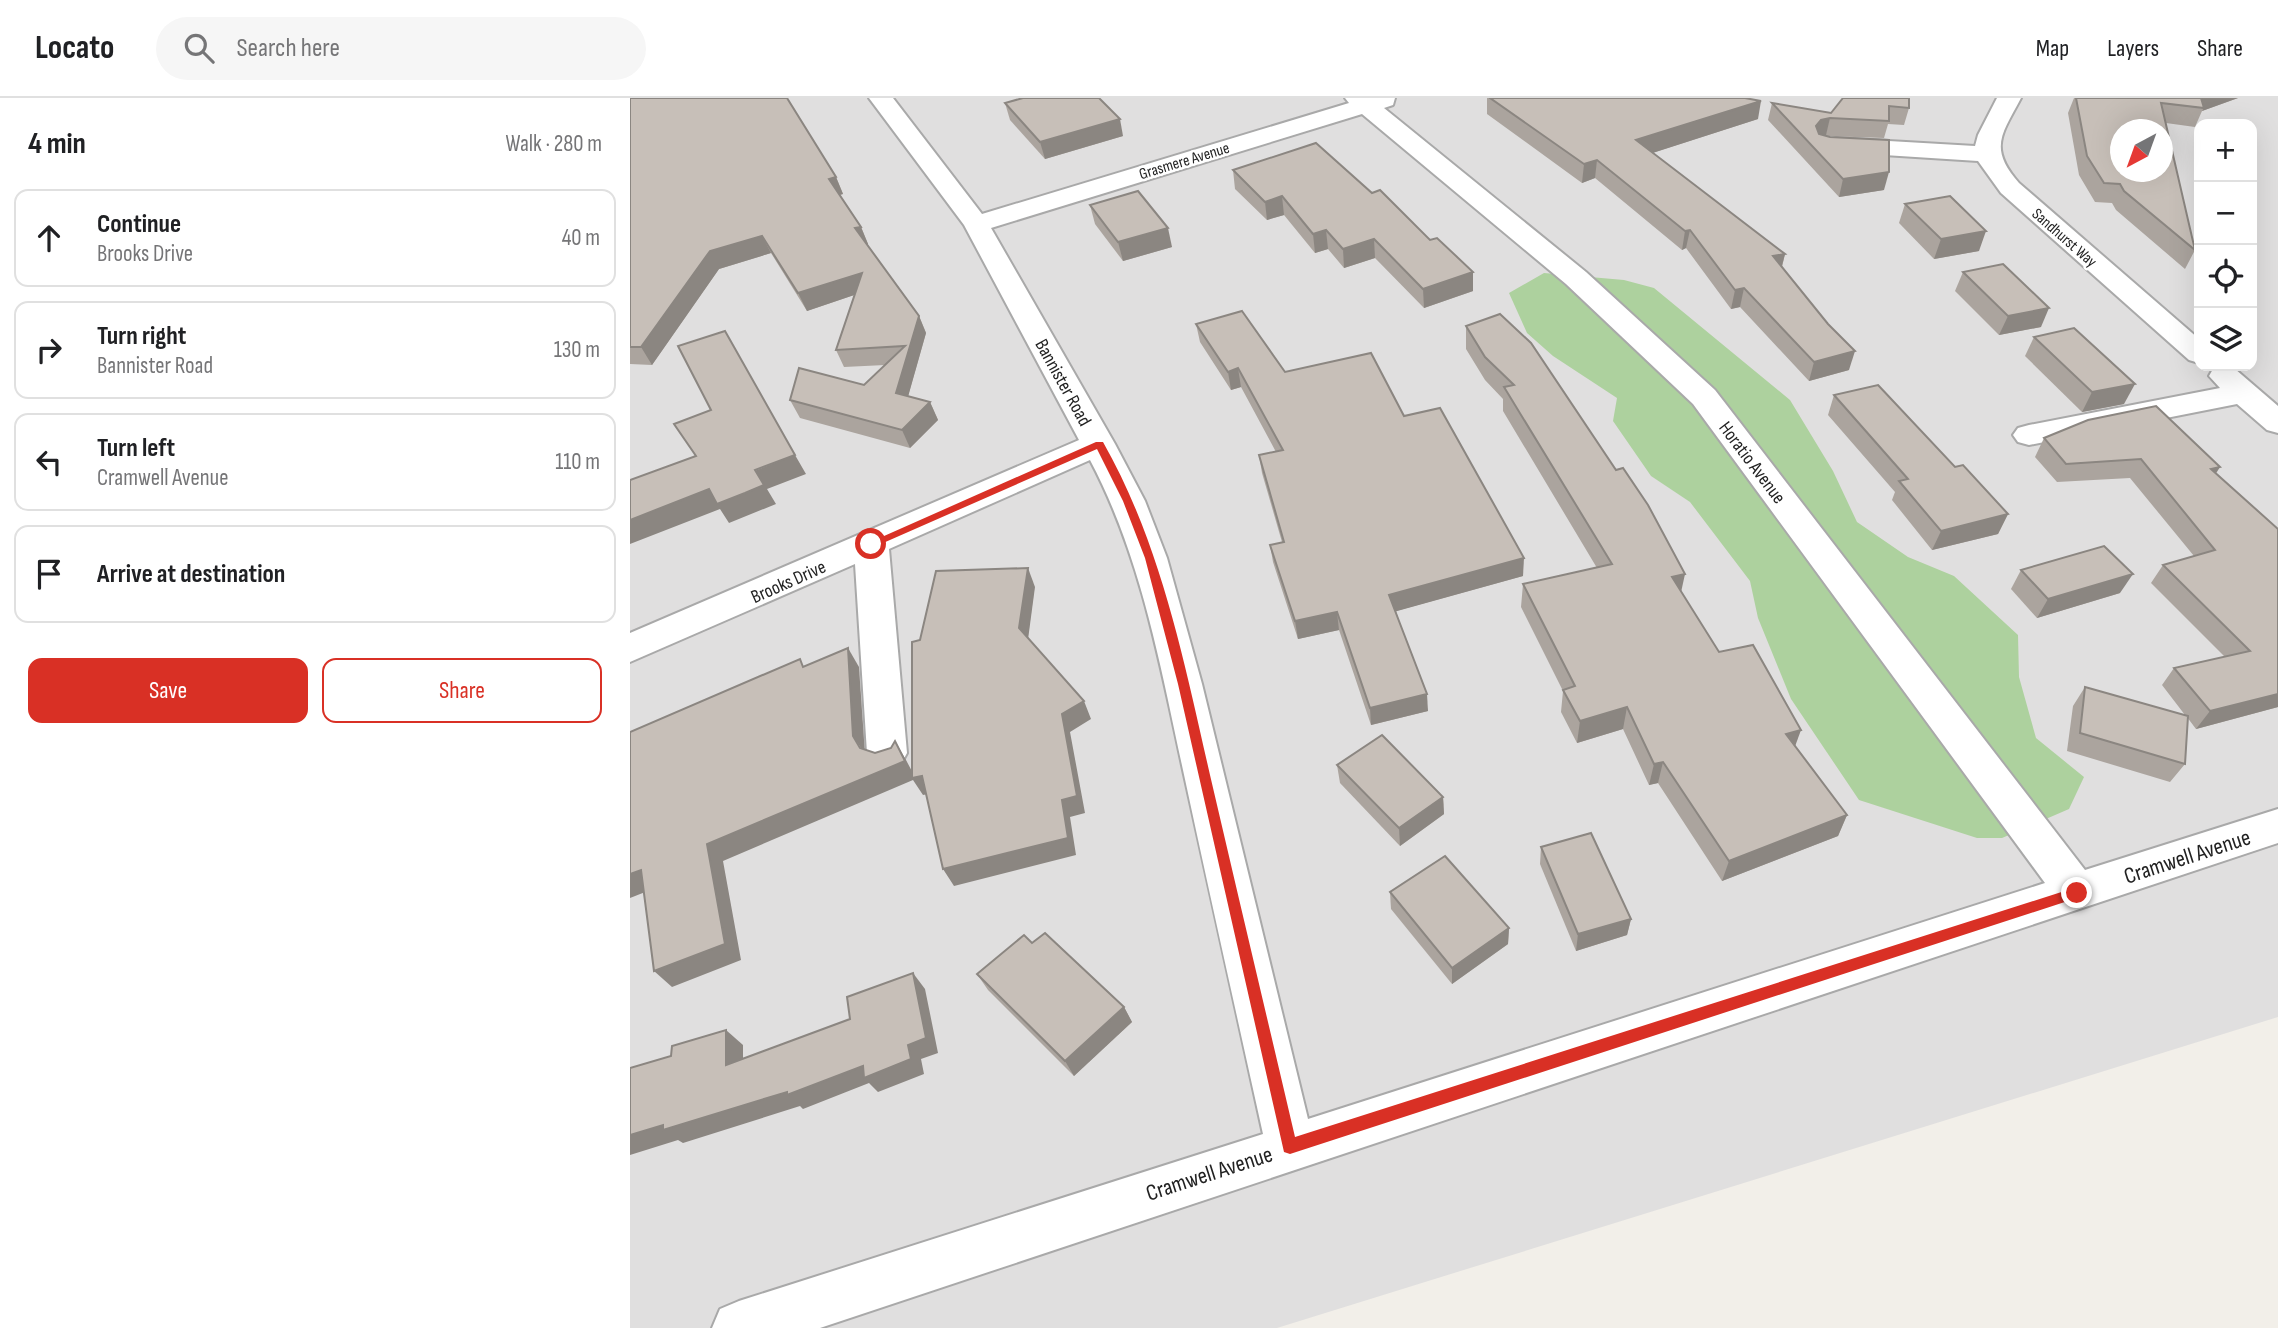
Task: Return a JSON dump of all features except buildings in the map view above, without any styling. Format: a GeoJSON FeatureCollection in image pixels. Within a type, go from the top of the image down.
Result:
{"type":"FeatureCollection","features":[{"type":"Feature","properties":{"kind":"street","name":"Bannister Road"},"geometry":{"type":"LineString","coordinates":[[881,98],[976,224],[1128,501],[1150,558],[1184,684],[1290,1146]]}},
{"type":"Feature","properties":{"kind":"street"},"geometry":{"type":"LineString","coordinates":[[1826,145],[1985,154],[1986,144],[2009,98]]}},
{"type":"Feature","properties":{"kind":"street","name":"Grasmere Avenue"},"geometry":{"type":"LineString","coordinates":[[976,224],[1372,100]]}},
{"type":"Feature","properties":{"kind":"street","name":"Horatio Avenue"},"geometry":{"type":"LineString","coordinates":[[1372,100],[1576,278],[1704,397],[2077,893]]}},
{"type":"Feature","properties":{"kind":"street","name":"Sandhurst Way"},"geometry":{"type":"LineString","coordinates":[[1985,154],[1992,169],[2010,188],[2194,350]]}},
{"type":"Feature","properties":{"kind":"street"},"geometry":{"type":"LineString","coordinates":[[2219,371],[2278,423]]}},
{"type":"Feature","properties":{"kind":"street"},"geometry":{"type":"LineString","coordinates":[[2029,435],[2244,393]]}},
{"type":"Feature","properties":{"kind":"street","name":"Brooks Drive"},"geometry":{"type":"LineString","coordinates":[[630,648],[1099,444]]}},
{"type":"Feature","properties":{"kind":"street"},"geometry":{"type":"LineString","coordinates":[[871,544],[887,753]]}},
{"type":"Feature","properties":{"kind":"street","name":"Cramwell Avenue"},"geometry":{"type":"LineString","coordinates":[[739,1328],[1290,1146],[2278,826]]}},
{"type":"Feature","properties":{"kind":"shaded area"},"geometry":{"type":"Polygon","coordinates":[[[630,98],[2278,98],[2278,1017],[1277,1328],[630,1328],[630,98]]]}},
{"type":"Feature","properties":{"kind":"green space"},"geometry":{"type":"Polygon","coordinates":[[[1544,273],[1624,280],[1654,288],[1790,400],[1833,471],[1857,522],[1908,557],[1954,576],[2018,635],[2019,677],[2036,738],[2084,777],[2069,809],[2002,838],[1977,838],[1859,800],[1791,699],[1758,618],[1750,581],[1690,502],[1651,476],[1613,421],[1617,398],[1553,356],[1527,333],[1509,293],[1544,273]]]}},
{"type":"Feature","properties":{"kind":"route"},"geometry":{"type":"LineString","coordinates":[[871,544],[1099,444],[1128,501],[1150,558],[1184,684],[1290,1146],[2077,893]]}}]}
